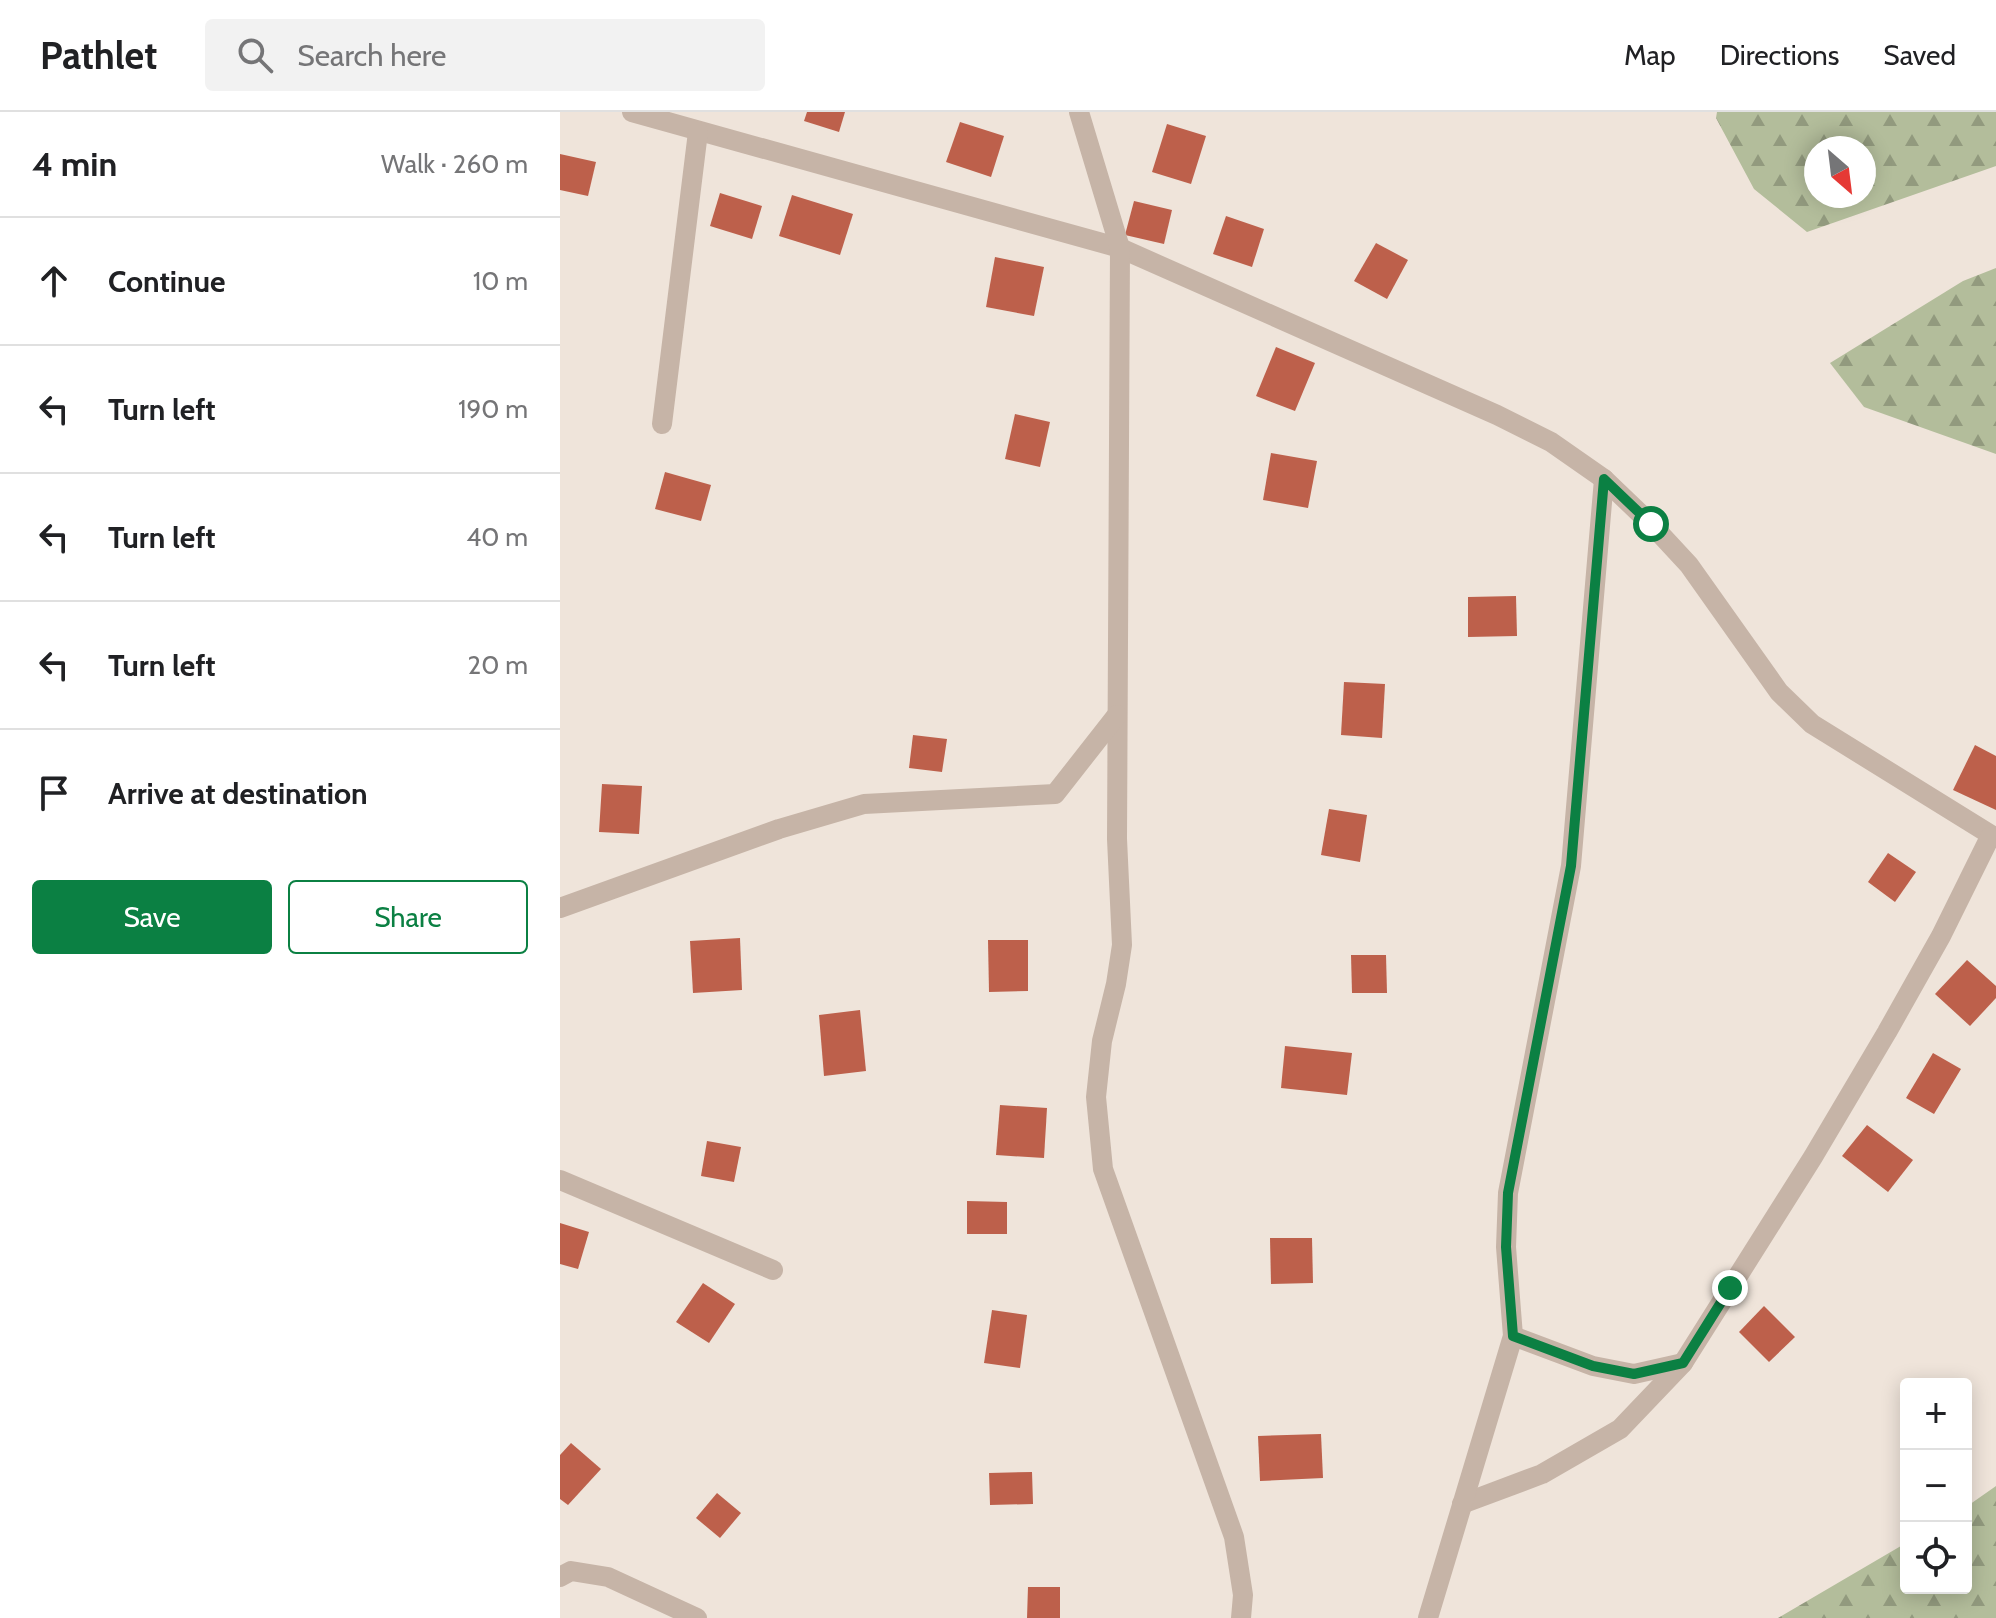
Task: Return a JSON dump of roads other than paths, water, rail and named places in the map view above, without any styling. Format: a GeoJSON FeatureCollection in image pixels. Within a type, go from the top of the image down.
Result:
{"type":"FeatureCollection","features":[{"type":"Feature","properties":{"kind":"street"},"geometry":{"type":"LineString","coordinates":[[632,112],[1120,248],[1497,415],[1551,442],[1604,479],[1689,565],[1779,692],[1812,724],[1993,837],[1887,1032],[1813,1157],[1683,1363],[1620,1429],[1542,1474],[1462,1504]]}},
{"type":"Feature","properties":{"kind":"street"},"geometry":{"type":"LineString","coordinates":[[1079,112],[1120,248],[1117,839],[1122,945],[1102,1041],[1096,1097],[1103,1169],[1234,1537],[1243,1595],[1241,1618]]}},
{"type":"Feature","properties":{"kind":"street"},"geometry":{"type":"LineString","coordinates":[[662,424],[698,132]]}},
{"type":"Feature","properties":{"kind":"street"},"geometry":{"type":"LineString","coordinates":[[1428,1618],[1513,1336],[1506,1247],[1508,1193],[1571,866],[1604,479]]}},
{"type":"Feature","properties":{"kind":"street"},"geometry":{"type":"LineString","coordinates":[[560,908],[779,829],[864,804],[1055,794],[1117,715]]}},
{"type":"Feature","properties":{"kind":"street"},"geometry":{"type":"LineString","coordinates":[[560,1180],[773,1270]]}},
{"type":"Feature","properties":{"kind":"street"},"geometry":{"type":"LineString","coordinates":[[1513,1336],[1593,1366],[1634,1374],[1683,1363]]}},
{"type":"Feature","properties":{"kind":"street"},"geometry":{"type":"LineString","coordinates":[[560,1577],[571,1571],[608,1577],[697,1618]]}}]}
